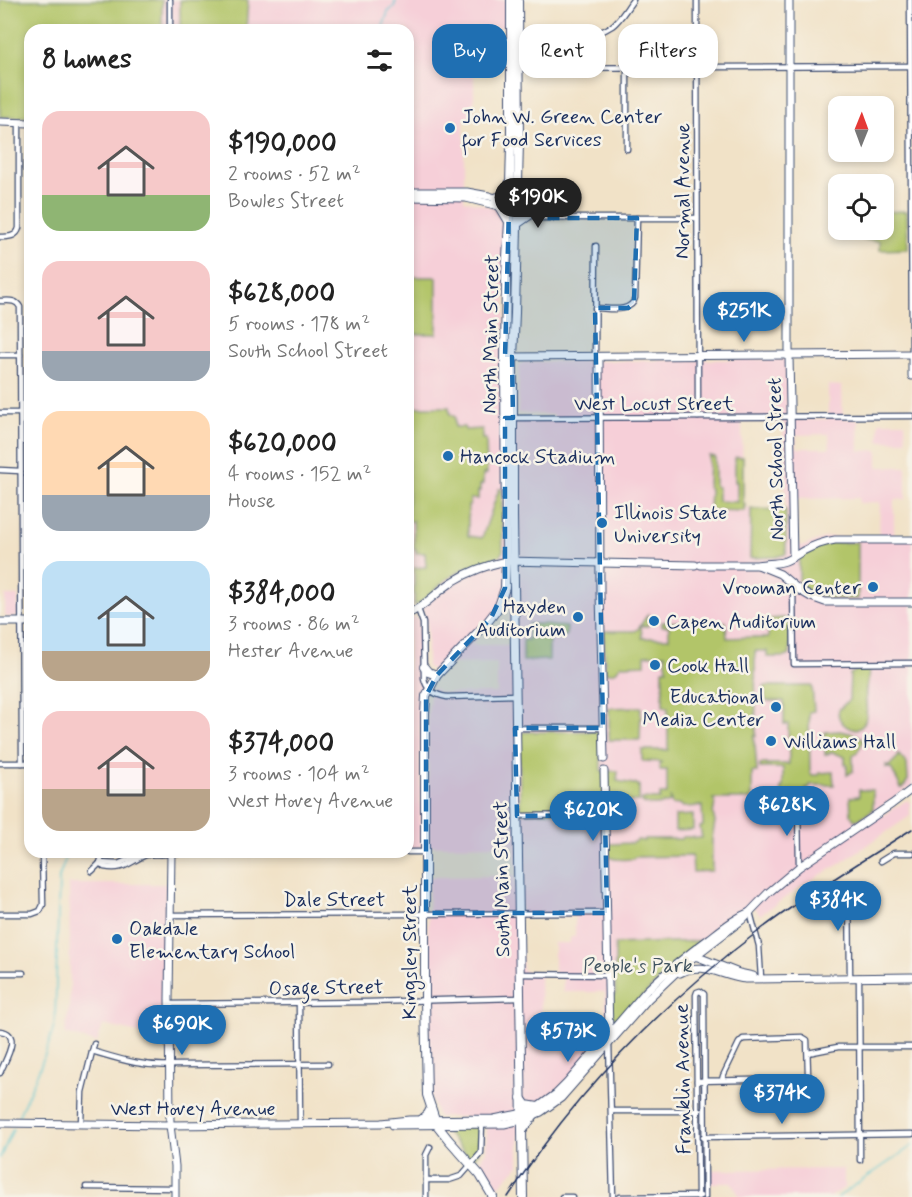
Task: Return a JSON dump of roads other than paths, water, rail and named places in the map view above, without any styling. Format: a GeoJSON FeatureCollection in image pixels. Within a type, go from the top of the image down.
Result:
{"type":"FeatureCollection","features":[{"type":"Feature","properties":{"kind":"main road","name":"North Main Street"},"geometry":{"type":"LineString","coordinates":[[511,0],[518,195],[513,207]]}},
{"type":"Feature","properties":{"kind":"main road","name":"North Main Street"},"geometry":{"type":"LineString","coordinates":[[514,37],[518,0]]}},
{"type":"Feature","properties":{"kind":"main road","name":"North School Street"},"geometry":{"type":"LineString","coordinates":[[789,0],[789,356],[793,557]]}},
{"type":"Feature","properties":{"kind":"main road","name":"North Main Street"},"geometry":{"type":"LineString","coordinates":[[510,561],[509,357],[515,313],[513,207],[510,188],[515,68]]}},
{"type":"Feature","properties":{"kind":"main road"},"geometry":{"type":"LineString","coordinates":[[0,122],[24,122]]}},
{"type":"Feature","properties":{"kind":"main road"},"geometry":{"type":"LineString","coordinates":[[497,202],[510,188]]}},
{"type":"Feature","properties":{"kind":"main road"},"geometry":{"type":"LineString","coordinates":[[414,192],[457,191],[478,194],[513,207]]}},
{"type":"Feature","properties":{"kind":"main road"},"geometry":{"type":"LineString","coordinates":[[414,197],[447,196],[497,202],[513,223],[529,212],[518,195]]}},
{"type":"Feature","properties":{"kind":"main road"},"geometry":{"type":"LineString","coordinates":[[509,357],[912,354],[912,376]]}},
{"type":"Feature","properties":{"kind":"main road"},"geometry":{"type":"LineString","coordinates":[[597,357],[600,418],[604,759]]}},
{"type":"Feature","properties":{"kind":"main road"},"geometry":{"type":"LineString","coordinates":[[414,611],[465,574],[479,568],[510,561],[758,565],[781,562],[811,546],[835,540],[912,540]]}},
{"type":"Feature","properties":{"kind":"main road","name":"Kingsley Street"},"geometry":{"type":"LineString","coordinates":[[493,1197],[471,1164],[436,1122],[427,1095],[425,714],[426,696],[437,675],[496,611],[505,588],[510,561]]}},
{"type":"Feature","properties":{"kind":"main road","name":"South Main Street"},"geometry":{"type":"LineString","coordinates":[[510,561],[515,695],[523,1197]]}},
{"type":"Feature","properties":{"kind":"main road"},"geometry":{"type":"LineString","coordinates":[[758,565],[780,574],[811,597],[825,602],[912,602]]}},
{"type":"Feature","properties":{"kind":"main road"},"geometry":{"type":"LineString","coordinates":[[0,622],[21,622]]}},
{"type":"Feature","properties":{"kind":"main road"},"geometry":{"type":"LineString","coordinates":[[424,667],[428,672],[437,675]]}},
{"type":"Feature","properties":{"kind":"main road"},"geometry":{"type":"LineString","coordinates":[[604,771],[609,1038]]}},
{"type":"Feature","properties":{"kind":"main road"},"geometry":{"type":"LineString","coordinates":[[522,1117],[561,1090],[665,982],[742,920],[768,893],[799,867],[912,789]]}},
{"type":"Feature","properties":{"kind":"main road"},"geometry":{"type":"LineString","coordinates":[[170,858],[170,1125],[176,1197]]}},
{"type":"Feature","properties":{"kind":"main road"},"geometry":{"type":"LineString","coordinates":[[522,1117],[534,1115],[561,1098],[571,1089],[622,1019],[647,990],[739,916],[750,912]]}},
{"type":"Feature","properties":{"kind":"main road"},"geometry":{"type":"LineString","coordinates":[[709,946],[706,954],[710,961]]}},
{"type":"Feature","properties":{"kind":"main road"},"geometry":{"type":"LineString","coordinates":[[684,958],[696,956],[739,973],[761,978]]}},
{"type":"Feature","properties":{"kind":"main road"},"geometry":{"type":"LineString","coordinates":[[665,982],[687,969],[696,967],[738,978],[912,977]]}},
{"type":"Feature","properties":{"kind":"main road"},"geometry":{"type":"LineString","coordinates":[[608,1014],[612,1020],[622,1019]]}},
{"type":"Feature","properties":{"kind":"main road"},"geometry":{"type":"LineString","coordinates":[[521,1098],[526,1105],[538,1107]]}},
{"type":"Feature","properties":{"kind":"main road"},"geometry":{"type":"LineString","coordinates":[[421,1120],[431,1108]]}},
{"type":"Feature","properties":{"kind":"main road"},"geometry":{"type":"LineString","coordinates":[[522,1131],[534,1115]]}},
{"type":"Feature","properties":{"kind":"main road","name":"West Hovey Avenue"},"geometry":{"type":"LineString","coordinates":[[0,1123],[170,1125],[386,1123],[394,1125],[482,1122],[504,1124],[522,1117]]}},
{"type":"Feature","properties":{"kind":"main road","name":"West Hovey Avenue"},"geometry":{"type":"LineString","coordinates":[[386,1123],[421,1120],[436,1122]]}},
{"type":"Feature","properties":{"kind":"street"},"geometry":{"type":"LineString","coordinates":[[170,0],[170,24]]}},
{"type":"Feature","properties":{"kind":"street"},"geometry":{"type":"LineString","coordinates":[[514,37],[593,35],[613,25],[633,0]]}},
{"type":"Feature","properties":{"kind":"street","name":"Normal Avenue"},"geometry":{"type":"LineString","coordinates":[[697,0],[697,24]]}},
{"type":"Feature","properties":{"kind":"street"},"geometry":{"type":"LineString","coordinates":[[910,0],[912,354]]}},
{"type":"Feature","properties":{"kind":"street"},"geometry":{"type":"LineString","coordinates":[[718,67],[910,66]]}},
{"type":"Feature","properties":{"kind":"street"},"geometry":{"type":"LineString","coordinates":[[515,68],[618,68]]}},
{"type":"Feature","properties":{"kind":"street"},"geometry":{"type":"LineString","coordinates":[[627,78],[627,149]]}},
{"type":"Feature","properties":{"kind":"street","name":"Normal Avenue"},"geometry":{"type":"LineString","coordinates":[[697,78],[698,417]]}},
{"type":"Feature","properties":{"kind":"street"},"geometry":{"type":"LineString","coordinates":[[0,237],[11,237],[19,228],[19,122]]}},
{"type":"Feature","properties":{"kind":"street"},"geometry":{"type":"LineString","coordinates":[[513,207],[563,219],[697,218]]}},
{"type":"Feature","properties":{"kind":"street"},"geometry":{"type":"LineString","coordinates":[[595,308],[628,308],[634,303],[637,218]]}},
{"type":"Feature","properties":{"kind":"street"},"geometry":{"type":"LineString","coordinates":[[596,246],[597,357]]}},
{"type":"Feature","properties":{"kind":"street"},"geometry":{"type":"LineString","coordinates":[[0,301],[15,302],[20,307],[22,763],[0,763]]}},
{"type":"Feature","properties":{"kind":"street"},"geometry":{"type":"LineString","coordinates":[[0,355],[20,356]]}},
{"type":"Feature","properties":{"kind":"street"},"geometry":{"type":"LineString","coordinates":[[0,412],[20,413]]}},
{"type":"Feature","properties":{"kind":"street","name":"West Locust Street"},"geometry":{"type":"LineString","coordinates":[[509,418],[912,416]]}},
{"type":"Feature","properties":{"kind":"street"},"geometry":{"type":"LineString","coordinates":[[0,471],[20,471]]}},
{"type":"Feature","properties":{"kind":"street"},"geometry":{"type":"LineString","coordinates":[[793,585],[794,664],[912,663]]}},
{"type":"Feature","properties":{"kind":"street","name":"Kingsley Street"},"geometry":{"type":"LineString","coordinates":[[418,609],[424,626],[425,685],[429,690]]}},
{"type":"Feature","properties":{"kind":"street"},"geometry":{"type":"LineString","coordinates":[[429,690],[447,697],[515,695]]}},
{"type":"Feature","properties":{"kind":"street"},"geometry":{"type":"LineString","coordinates":[[515,728],[603,728]]}},
{"type":"Feature","properties":{"kind":"street"},"geometry":{"type":"LineString","coordinates":[[798,806],[799,867]]}},
{"type":"Feature","properties":{"kind":"street"},"geometry":{"type":"LineString","coordinates":[[517,816],[605,815]]}},
{"type":"Feature","properties":{"kind":"street"},"geometry":{"type":"LineString","coordinates":[[414,852],[425,852]]}},
{"type":"Feature","properties":{"kind":"street"},"geometry":{"type":"LineString","coordinates":[[881,861],[894,854],[912,853]]}},
{"type":"Feature","properties":{"kind":"street"},"geometry":{"type":"LineString","coordinates":[[0,914],[32,914],[40,911],[43,905],[42,858]]}},
{"type":"Feature","properties":{"kind":"street"},"geometry":{"type":"LineString","coordinates":[[92,871],[100,863],[101,858]]}},
{"type":"Feature","properties":{"kind":"street"},"geometry":{"type":"LineString","coordinates":[[100,863],[104,867],[118,868],[138,858]]}},
{"type":"Feature","properties":{"kind":"street"},"geometry":{"type":"LineString","coordinates":[[849,886],[850,977]]}},
{"type":"Feature","properties":{"kind":"street"},"geometry":{"type":"LineString","coordinates":[[750,912],[759,946],[761,978]]}},
{"type":"Feature","properties":{"kind":"street","name":"Dale Street"},"geometry":{"type":"LineString","coordinates":[[170,915],[607,913]]}},
{"type":"Feature","properties":{"kind":"street"},"geometry":{"type":"LineString","coordinates":[[0,973],[23,973]]}},
{"type":"Feature","properties":{"kind":"street"},"geometry":{"type":"LineString","coordinates":[[519,974],[608,975]]}},
{"type":"Feature","properties":{"kind":"street"},"geometry":{"type":"LineString","coordinates":[[859,977],[860,1160]]}},
{"type":"Feature","properties":{"kind":"street","name":"Franklin Avenue"},"geometry":{"type":"LineString","coordinates":[[698,1196],[696,995],[702,991],[704,994],[705,1197]]}},
{"type":"Feature","properties":{"kind":"street","name":"Osage Street"},"geometry":{"type":"LineString","coordinates":[[169,1004],[519,998]]}},
{"type":"Feature","properties":{"kind":"street"},"geometry":{"type":"LineString","coordinates":[[299,1003],[300,1124]]}},
{"type":"Feature","properties":{"kind":"street"},"geometry":{"type":"LineString","coordinates":[[0,1030],[10,1034],[12,1042],[0,1073]]}},
{"type":"Feature","properties":{"kind":"street"},"geometry":{"type":"LineString","coordinates":[[609,1038],[613,1197]]}},
{"type":"Feature","properties":{"kind":"street"},"geometry":{"type":"LineString","coordinates":[[697,1081],[806,1079],[808,1074],[807,1040],[805,1038],[743,1039],[722,1080]]}},
{"type":"Feature","properties":{"kind":"street"},"geometry":{"type":"LineString","coordinates":[[81,1124],[82,1092],[94,1044]]}},
{"type":"Feature","properties":{"kind":"street"},"geometry":{"type":"LineString","coordinates":[[808,1053],[832,1047],[912,1047]]}},
{"type":"Feature","properties":{"kind":"street"},"geometry":{"type":"LineString","coordinates":[[92,1051],[146,1065],[328,1064]]}},
{"type":"Feature","properties":{"kind":"street"},"geometry":{"type":"LineString","coordinates":[[612,1111],[704,1111]]}},
{"type":"Feature","properties":{"kind":"street"},"geometry":{"type":"LineString","coordinates":[[426,1180],[449,1180],[461,1176],[481,1153],[482,1122]]}},
{"type":"Feature","properties":{"kind":"street"},"geometry":{"type":"LineString","coordinates":[[698,1137],[912,1134]]}},
{"type":"Feature","properties":{"kind":"street"},"geometry":{"type":"LineString","coordinates":[[426,1197],[426,1155],[430,1147]]}},
{"type":"Feature","properties":{"kind":"street"},"geometry":{"type":"LineString","coordinates":[[86,1187],[175,1188]]}},
{"type":"Feature","properties":{"kind":"street"},"geometry":{"type":"LineString","coordinates":[[562,1197],[572,1197]]}},
{"type":"Feature","properties":{"kind":"street"},"geometry":{"type":"LineString","coordinates":[[620,1197],[705,1197]]}},
{"type":"Feature","properties":{"kind":"waterway"},"geometry":{"type":"LineString","coordinates":[[384,24],[396,0]]}},
{"type":"Feature","properties":{"kind":"waterway"},"geometry":{"type":"LineString","coordinates":[[18,1117],[34,1082],[55,1022],[59,877],[66,858]]}},
{"type":"Feature","properties":{"kind":"waterway"},"geometry":{"type":"LineString","coordinates":[[0,1158],[13,1129]]}},
{"type":"Feature","properties":{"kind":"waterway"},"geometry":{"type":"LineString","coordinates":[[838,1197],[912,1146]]}},
{"type":"Feature","properties":{"kind":"railway"},"geometry":{"type":"LineString","coordinates":[[508,1197],[534,1159],[591,1086],[622,1052],[689,988],[779,916],[912,829]]}},
{"type":"Feature","properties":{"kind":"place","name":"John W. Green Center for Food Services"},"geometry":{"type":"Point","coordinates":[450,128]}},
{"type":"Feature","properties":{"kind":"place","name":"Hancock Stadium"},"geometry":{"type":"Point","coordinates":[448,456]}},
{"type":"Feature","properties":{"kind":"place","name":"Illinois State University"},"geometry":{"type":"Point","coordinates":[602,523]}},
{"type":"Feature","properties":{"kind":"place","name":"Vrooman Center"},"geometry":{"type":"Point","coordinates":[873,587]}},
{"type":"Feature","properties":{"kind":"place","name":"Hayden Auditorium"},"geometry":{"type":"Point","coordinates":[578,617]}},
{"type":"Feature","properties":{"kind":"place","name":"Capen Auditorium"},"geometry":{"type":"Point","coordinates":[654,621]}},
{"type":"Feature","properties":{"kind":"place","name":"Cook Hall"},"geometry":{"type":"Point","coordinates":[655,665]}},
{"type":"Feature","properties":{"kind":"place","name":"Educational Media Center"},"geometry":{"type":"Point","coordinates":[776,707]}},
{"type":"Feature","properties":{"kind":"place","name":"Williams Hall"},"geometry":{"type":"Point","coordinates":[771,741]}},
{"type":"Feature","properties":{"kind":"place","name":"Oakdale Elementary School"},"geometry":{"type":"Point","coordinates":[117,939]}},
{"type":"Feature","properties":{"kind":"park label","name":"People's Park"},"geometry":{"type":"Point","coordinates":[638,965]}}]}
